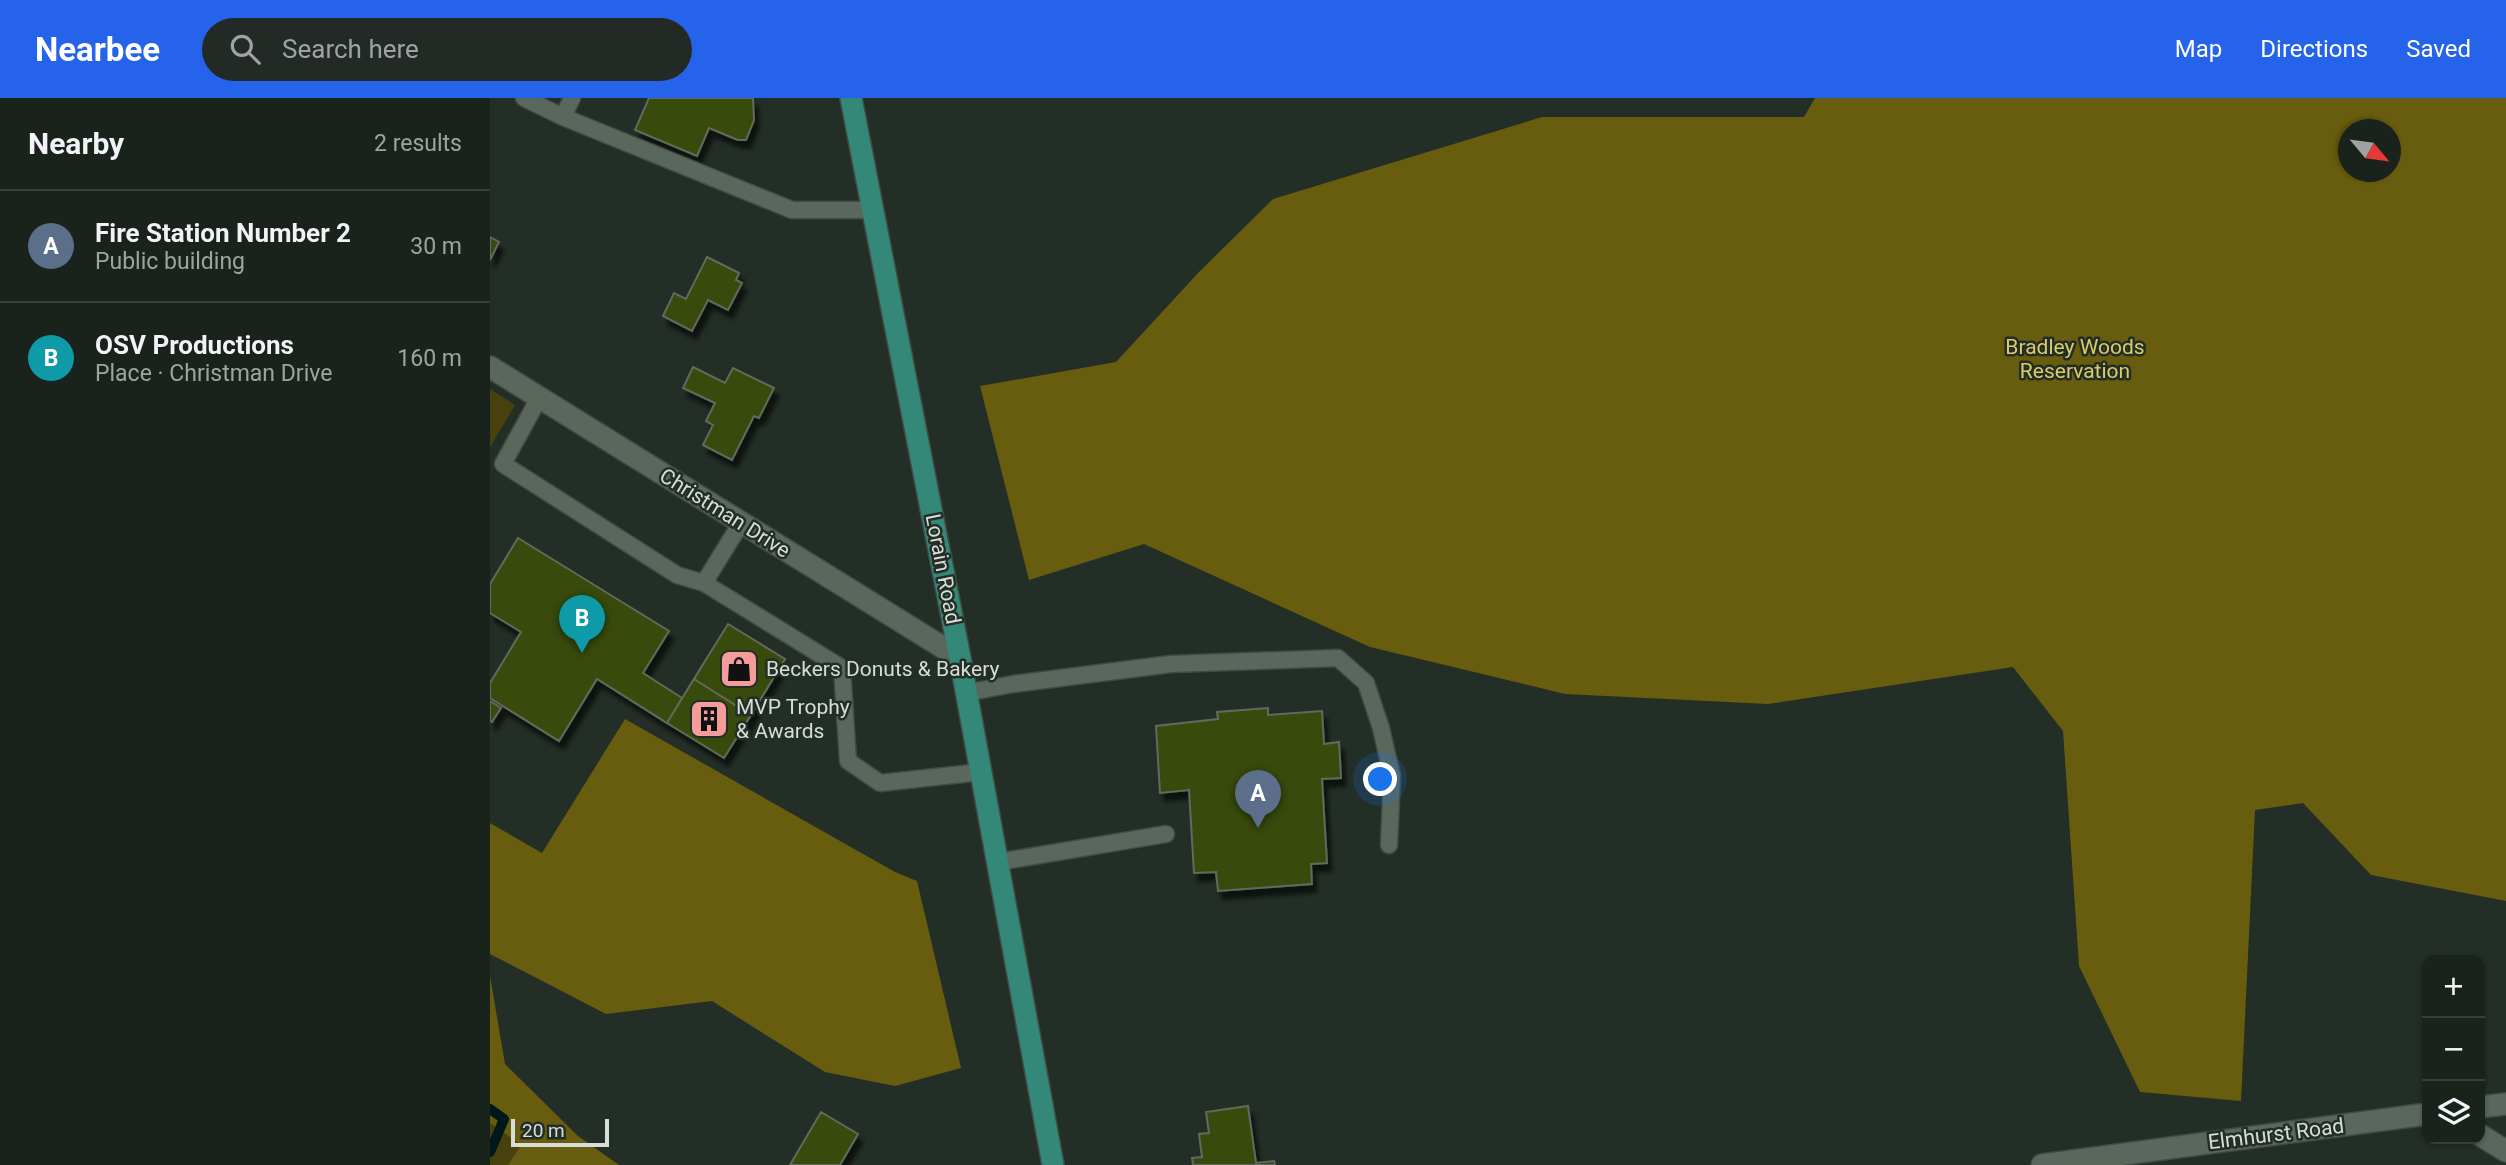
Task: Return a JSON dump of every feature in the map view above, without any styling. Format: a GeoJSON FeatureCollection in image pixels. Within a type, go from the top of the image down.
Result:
{"type":"FeatureCollection","features":[{"type":"Feature","properties":{"kind":"main road","name":"Lorain Road"},"geometry":{"type":"LineString","coordinates":[[851,98],[960,658],[1053,1165]]}},
{"type":"Feature","properties":{"kind":"street","name":"Christman Drive"},"geometry":{"type":"LineString","coordinates":[[490,367],[960,658]]}},
{"type":"Feature","properties":{"kind":"street"},"geometry":{"type":"LineString","coordinates":[[2485,1106],[2506,1104]]}},
{"type":"Feature","properties":{"kind":"street","name":"Elmhurst Road"},"geometry":{"type":"LineString","coordinates":[[2042,1165],[2422,1115]]}},
{"type":"Feature","properties":{"kind":"street"},"geometry":{"type":"LineString","coordinates":[[2485,1138],[2506,1151]]}},
{"type":"Feature","properties":{"kind":"lane"},"geometry":{"type":"LineString","coordinates":[[524,98],[564,117],[792,210],[873,210]]}},
{"type":"Feature","properties":{"kind":"lane"},"geometry":{"type":"LineString","coordinates":[[564,117],[572,98]]}},
{"type":"Feature","properties":{"kind":"lane"},"geometry":{"type":"LineString","coordinates":[[539,398],[503,464],[677,575],[704,583],[842,668],[848,761],[880,782],[981,772]]}},
{"type":"Feature","properties":{"kind":"lane"},"geometry":{"type":"LineString","coordinates":[[704,583],[741,523]]}},
{"type":"Feature","properties":{"kind":"lane"},"geometry":{"type":"LineString","coordinates":[[966,693],[1013,684],[1171,664],[1338,658],[1366,683],[1381,728],[1392,776],[1389,845]]}},
{"type":"Feature","properties":{"kind":"lane"},"geometry":{"type":"LineString","coordinates":[[998,862],[1166,834]]}},
{"type":"Feature","properties":{"kind":"shaded area"},"geometry":{"type":"Polygon","coordinates":[[[490,389],[515,405],[490,447],[490,389]]]}},
{"type":"Feature","properties":{"kind":"shaded area"},"geometry":{"type":"Polygon","coordinates":[[[490,1123],[521,1145],[508,1165],[490,1165],[490,1123]]]}},
{"type":"Feature","properties":{"kind":"green space","name":"Bradley Woods Reservation"},"geometry":{"type":"Polygon","coordinates":[[[1815,98],[2506,98],[2506,901],[2371,875],[2303,803],[2255,810],[2241,1101],[2140,1092],[2079,966],[2063,731],[2013,667],[1768,704],[1565,694],[1370,647],[1144,544],[1029,580],[980,386],[1116,362],[1199,272],[1273,199],[1542,117],[1804,117],[1815,98]]]}},
{"type":"Feature","properties":{"kind":"green space"},"geometry":{"type":"Polygon","coordinates":[[[625,719],[895,872],[917,881],[961,1068],[895,1086],[825,1072],[712,1001],[606,1014],[490,954],[490,823],[542,853],[625,719]]]}},
{"type":"Feature","properties":{"kind":"green space"},"geometry":{"type":"Polygon","coordinates":[[[490,976],[505,1064],[578,1136],[619,1165],[508,1165],[521,1145],[490,1123],[490,976]]]}},
{"type":"Feature","properties":{"kind":"building"},"geometry":{"type":"Polygon","coordinates":[[[649,98],[753,98],[754,120],[746,140],[738,140],[709,128],[697,156],[635,130],[649,98]]]}},
{"type":"Feature","properties":{"kind":"building"},"geometry":{"type":"Polygon","coordinates":[[[490,237],[499,242],[490,260],[490,237]]]}},
{"type":"Feature","properties":{"kind":"building"},"geometry":{"type":"Polygon","coordinates":[[[707,257],[739,273],[736,280],[742,283],[728,310],[708,300],[692,331],[663,316],[674,293],[686,299],[707,257]]]}},
{"type":"Feature","properties":{"kind":"building"},"geometry":{"type":"Polygon","coordinates":[[[693,367],[725,383],[733,368],[774,388],[759,418],[754,416],[732,460],[703,445],[713,425],[706,421],[715,403],[683,388],[693,367]]]}},
{"type":"Feature","properties":{"kind":"building"},"geometry":{"type":"Polygon","coordinates":[[[518,538],[669,631],[643,673],[682,698],[667,723],[597,679],[559,741],[490,698],[490,683],[521,632],[490,613],[490,584],[518,538]]]}},
{"type":"Feature","properties":{"kind":"building","name":"Beckers Donuts & Bakery"},"geometry":{"type":"Polygon","coordinates":[[[728,624],[785,659],[751,715],[694,679],[728,624]]]}},
{"type":"Feature","properties":{"kind":"building","name":"MVP Trophy & Awards"},"geometry":{"type":"Polygon","coordinates":[[[694,679],[751,715],[724,758],[667,723],[694,679]]]}},
{"type":"Feature","properties":{"kind":"building"},"geometry":{"type":"Polygon","coordinates":[[[490,701],[501,708],[492,722],[490,721],[490,701]]]}},
{"type":"Feature","properties":{"kind":"building"},"geometry":{"type":"Polygon","coordinates":[[[1268,708],[1268,715],[1322,711],[1324,744],[1339,742],[1341,778],[1322,779],[1327,863],[1311,864],[1312,884],[1218,891],[1216,872],[1194,873],[1189,790],[1160,793],[1156,726],[1218,719],[1217,712],[1268,708]]]}},
{"type":"Feature","properties":{"kind":"building"},"geometry":{"type":"Polygon","coordinates":[[[1248,1106],[1256,1163],[1274,1161],[1275,1165],[1193,1165],[1192,1158],[1202,1157],[1199,1134],[1209,1133],[1206,1112],[1248,1106]]]}},
{"type":"Feature","properties":{"kind":"building"},"geometry":{"type":"Polygon","coordinates":[[[821,1112],[858,1134],[840,1165],[790,1165],[821,1112]]]}},
{"type":"Feature","properties":{"kind":"waterway"},"geometry":{"type":"LineString","coordinates":[[490,1109],[504,1119],[490,1152]]}},
{"type":"Feature","properties":{"kind":"place","name":"OSV Productions"},"geometry":{"type":"Point","coordinates":[582,653]}},
{"type":"Feature","properties":{"kind":"place","name":"Beckers Donuts & Bakery"},"geometry":{"type":"Point","coordinates":[739,669]}},
{"type":"Feature","properties":{"kind":"place","name":"MVP Trophy & Awards"},"geometry":{"type":"Point","coordinates":[709,719]}},
{"type":"Feature","properties":{"kind":"place","name":"Fire Station Number 2"},"geometry":{"type":"Point","coordinates":[1258,828]}}]}
